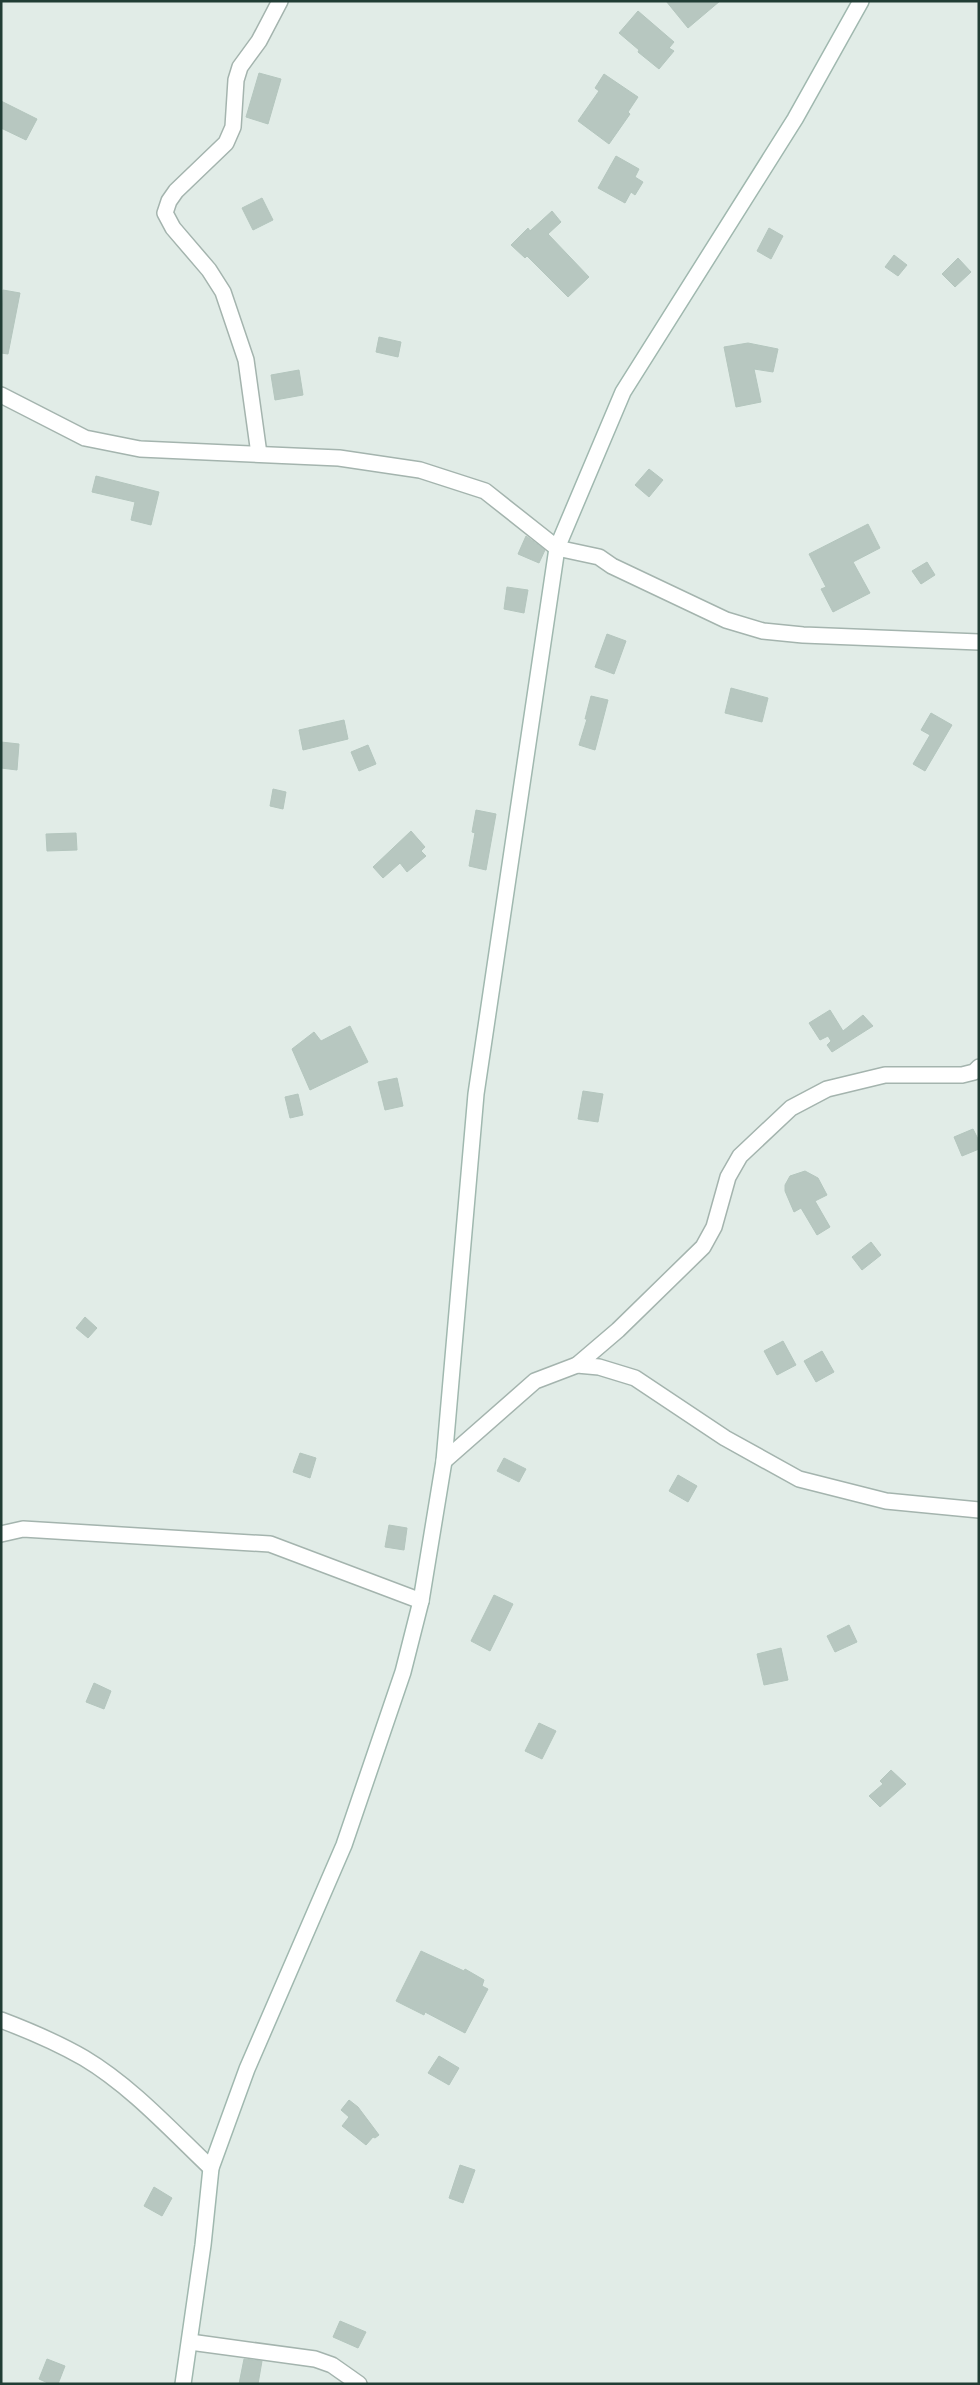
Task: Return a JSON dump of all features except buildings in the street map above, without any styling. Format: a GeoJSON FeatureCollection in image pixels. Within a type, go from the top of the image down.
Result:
{"type":"FeatureCollection","features":[{"type":"Feature","properties":{"kind":"street"},"geometry":{"type":"LineString","coordinates":[[259,454],[246,360],[223,292],[209,270],[173,228],[166,213],[169,201],[176,191],[226,143],[233,127],[236,80],[240,67],[259,41],[280,1]]}},
{"type":"Feature","properties":{"kind":"street"},"geometry":{"type":"LineString","coordinates":[[183,2384],[203,2245],[211,2168],[247,2069],[344,1845],[403,1672],[421,1601],[444,1461],[476,1094],[557,548],[623,392],[795,119],[862,1]]}},
{"type":"Feature","properties":{"kind":"street"},"geometry":{"type":"LineString","coordinates":[[1,396],[85,438],[140,449],[339,458],[429,473],[485,491],[557,548],[599,557],[612,566],[726,620],[763,631],[803,635],[979,642]]}},
{"type":"Feature","properties":{"kind":"street"},"geometry":{"type":"LineString","coordinates":[[444,1461],[535,1381],[577,1365],[618,1330],[703,1247],[714,1227],[728,1177],[740,1156],[791,1108],[827,1089],[885,1075],[962,1075],[974,1072],[979,1067]]}},
{"type":"Feature","properties":{"kind":"street"},"geometry":{"type":"LineString","coordinates":[[577,1365],[599,1367],[635,1378],[726,1438],[799,1479],[886,1501],[979,1510]]}},
{"type":"Feature","properties":{"kind":"street"},"geometry":{"type":"LineString","coordinates":[[1,1534],[23,1529],[270,1544],[421,1601]]}},
{"type":"Feature","properties":{"kind":"street"},"geometry":{"type":"LineString","coordinates":[[1,2020],[44,2037],[86,2059],[124,2087],[211,2168]]}},
{"type":"Feature","properties":{"kind":"street"},"geometry":{"type":"LineString","coordinates":[[190,2342],[315,2358],[332,2366],[359,2384]]}}]}
